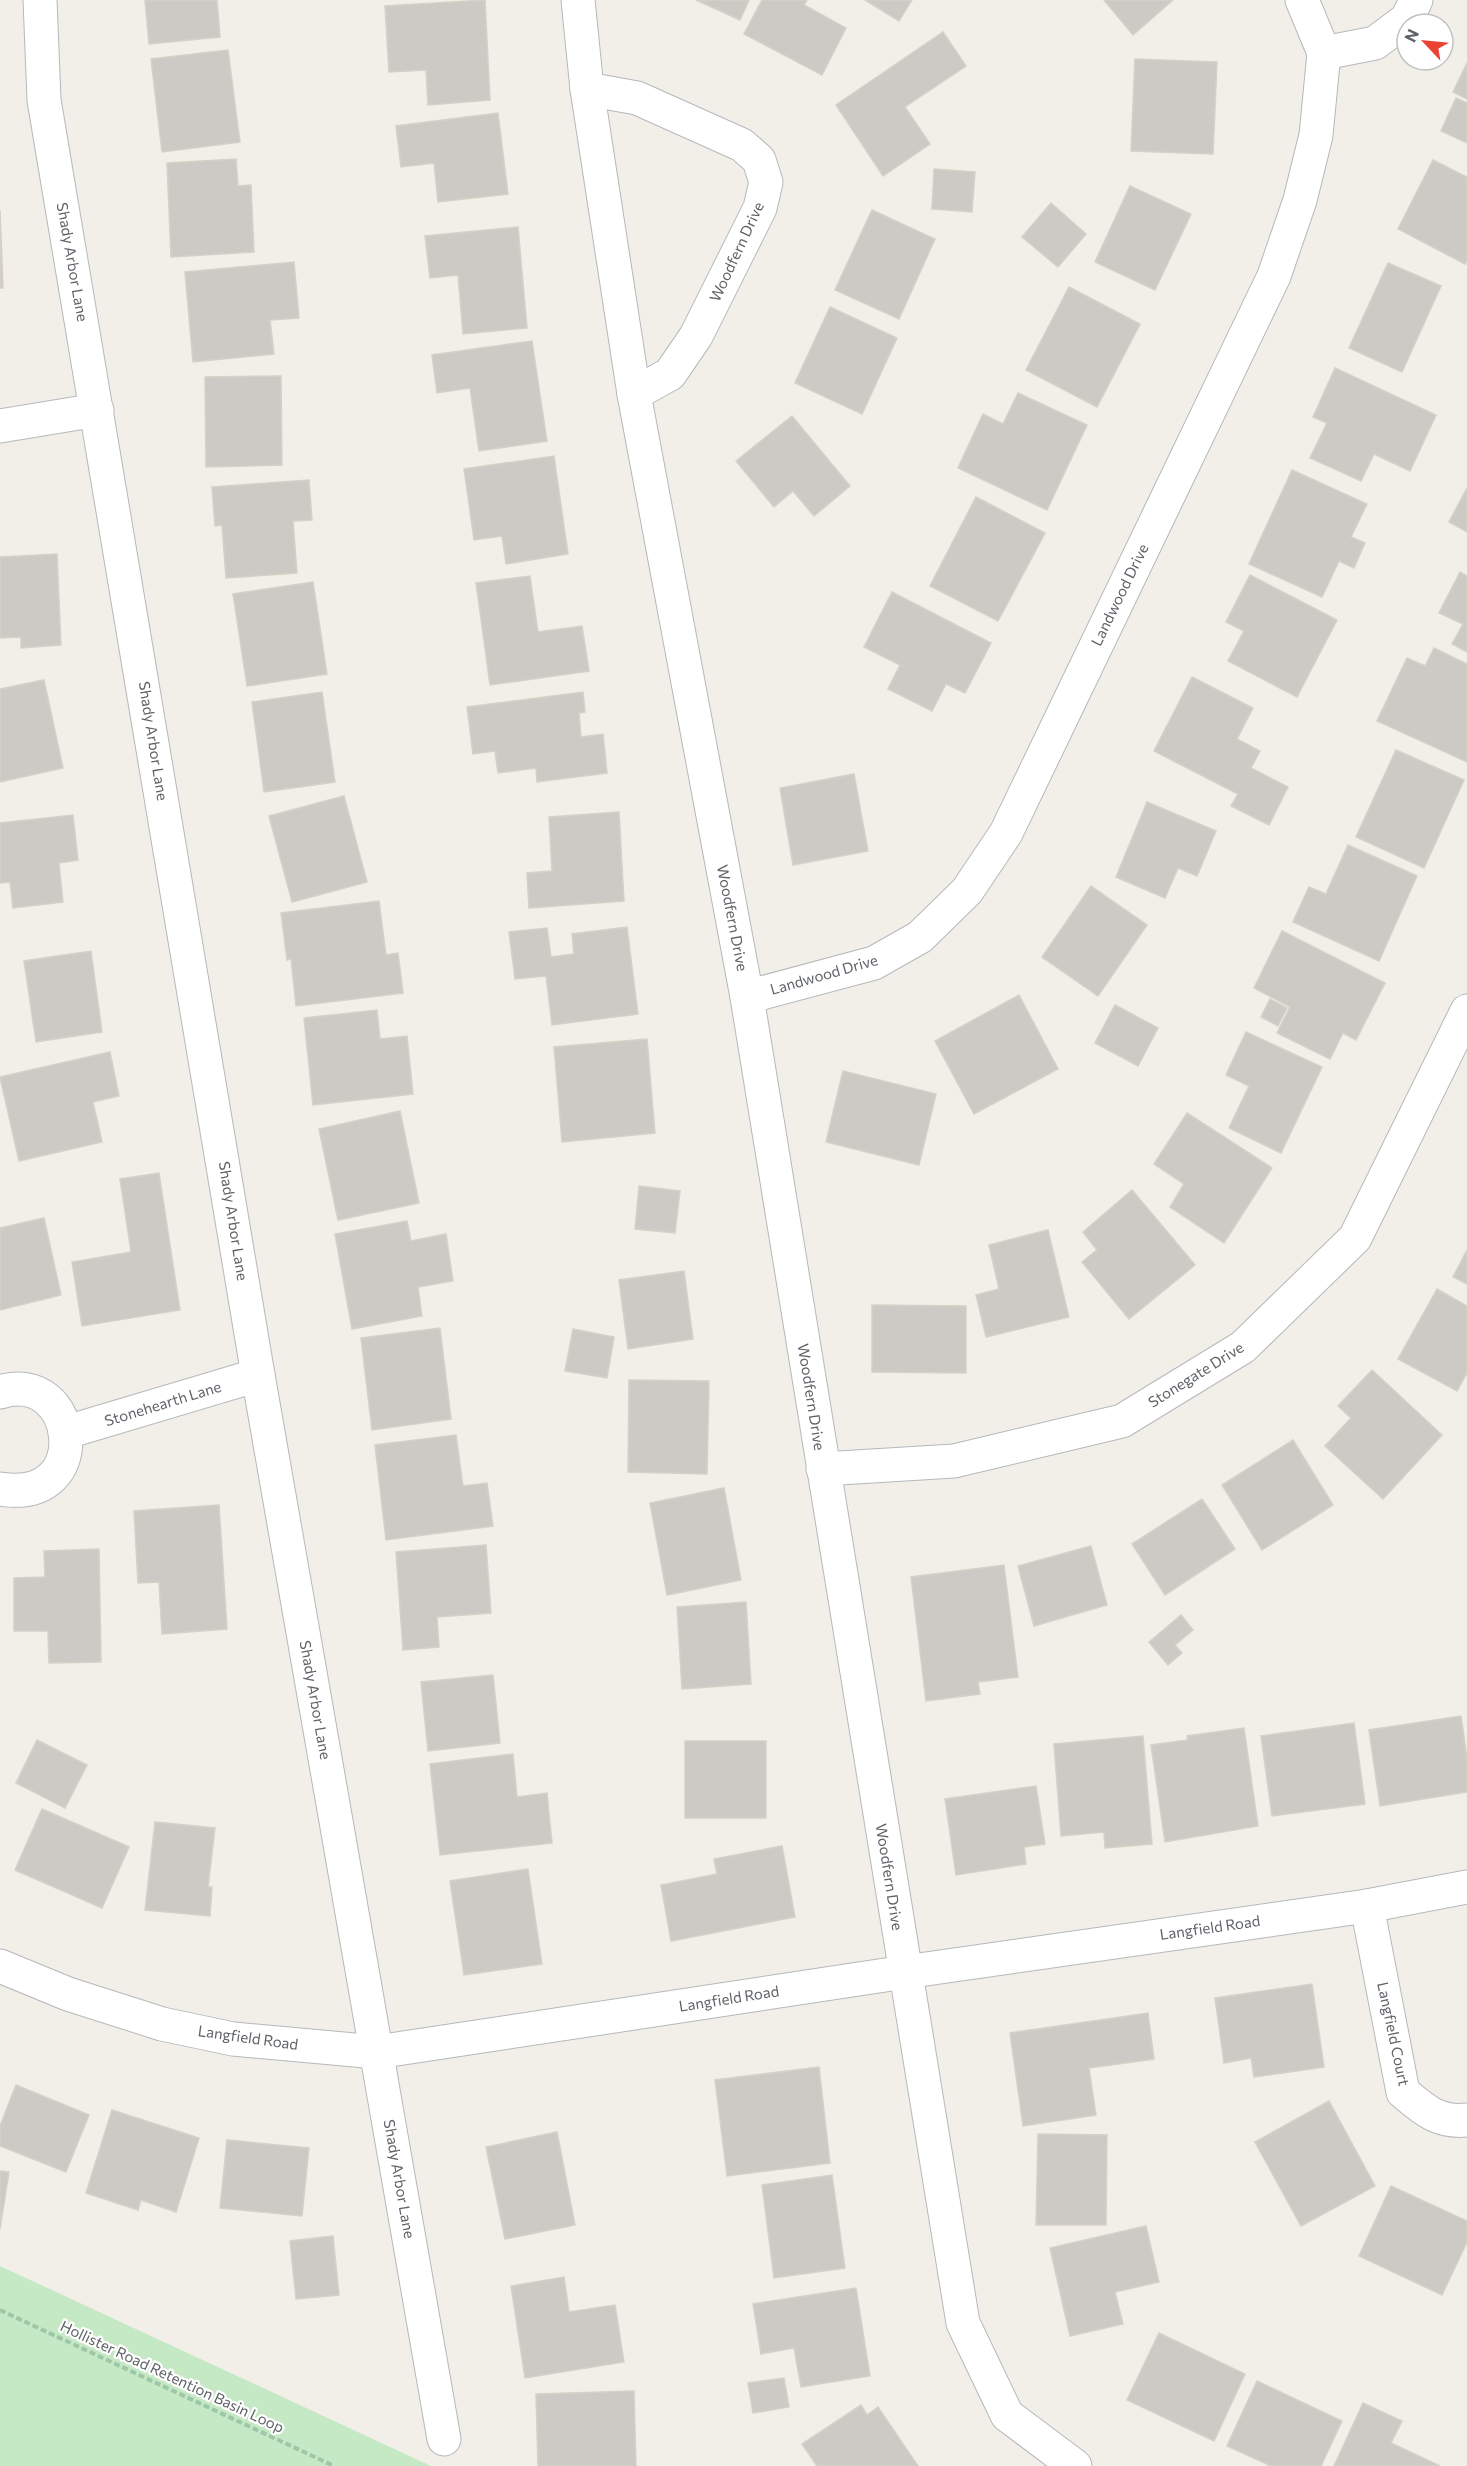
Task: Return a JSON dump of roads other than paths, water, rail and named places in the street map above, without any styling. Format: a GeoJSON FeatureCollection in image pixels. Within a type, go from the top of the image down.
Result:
{"type":"FeatureCollection","features":[{"type":"Feature","properties":{"kind":"street","name":"Shady Arbor Lane"},"geometry":{"type":"LineString","coordinates":[[40,0],[44,100],[258,1375],[444,2439]]}},
{"type":"Feature","properties":{"kind":"street","name":"Woodfern Drive"},"geometry":{"type":"LineString","coordinates":[[578,0],[587,89],[634,394],[747,997],[963,2323],[1007,2415],[1075,2466]]}},
{"type":"Feature","properties":{"kind":"street","name":"Landwood Drive"},"geometry":{"type":"LineString","coordinates":[[747,997],[874,963],[920,937],[967,891],[1006,833],[1274,276],[1300,200],[1316,135],[1324,53],[1302,0]]}},
{"type":"Feature","properties":{"kind":"street"},"geometry":{"type":"LineString","coordinates":[[1324,53],[1375,43],[1407,19],[1416,0]]}},
{"type":"Feature","properties":{"kind":"street","name":"Woodfern Drive"},"geometry":{"type":"LineString","coordinates":[[587,89],[637,98],[742,145],[759,160],[766,182],[760,208],[696,336],[670,374],[634,394]]}},
{"type":"Feature","properties":{"kind":"street"},"geometry":{"type":"LineString","coordinates":[[0,426],[97,410]]}},
{"type":"Feature","properties":{"kind":"street","name":"Stonegate Drive"},"geometry":{"type":"LineString","coordinates":[[823,1469],[954,1461],[1122,1421],[1243,1347],[1355,1238],[1467,1011]]}},
{"type":"Feature","properties":{"kind":"street","name":"Stonehearth Lane"},"geometry":{"type":"LineString","coordinates":[[67,1432],[258,1375]]}},
{"type":"Feature","properties":{"kind":"street"},"geometry":{"type":"LineString","coordinates":[[0,1392],[23,1390],[39,1394],[62,1416],[67,1432],[66,1450],[60,1466],[49,1480],[34,1489],[17,1492],[0,1489]]}},
{"type":"Feature","properties":{"kind":"street","name":"Langfield Road"},"geometry":{"type":"LineString","coordinates":[[0,1966],[68,1994],[162,2024],[233,2039],[377,2052],[905,1972],[1367,1906],[1467,1887]]}},
{"type":"Feature","properties":{"kind":"street","name":"Langfield Court"},"geometry":{"type":"LineString","coordinates":[[1367,1906],[1403,2092],[1425,2111],[1450,2121],[1467,2120]]}}]}
